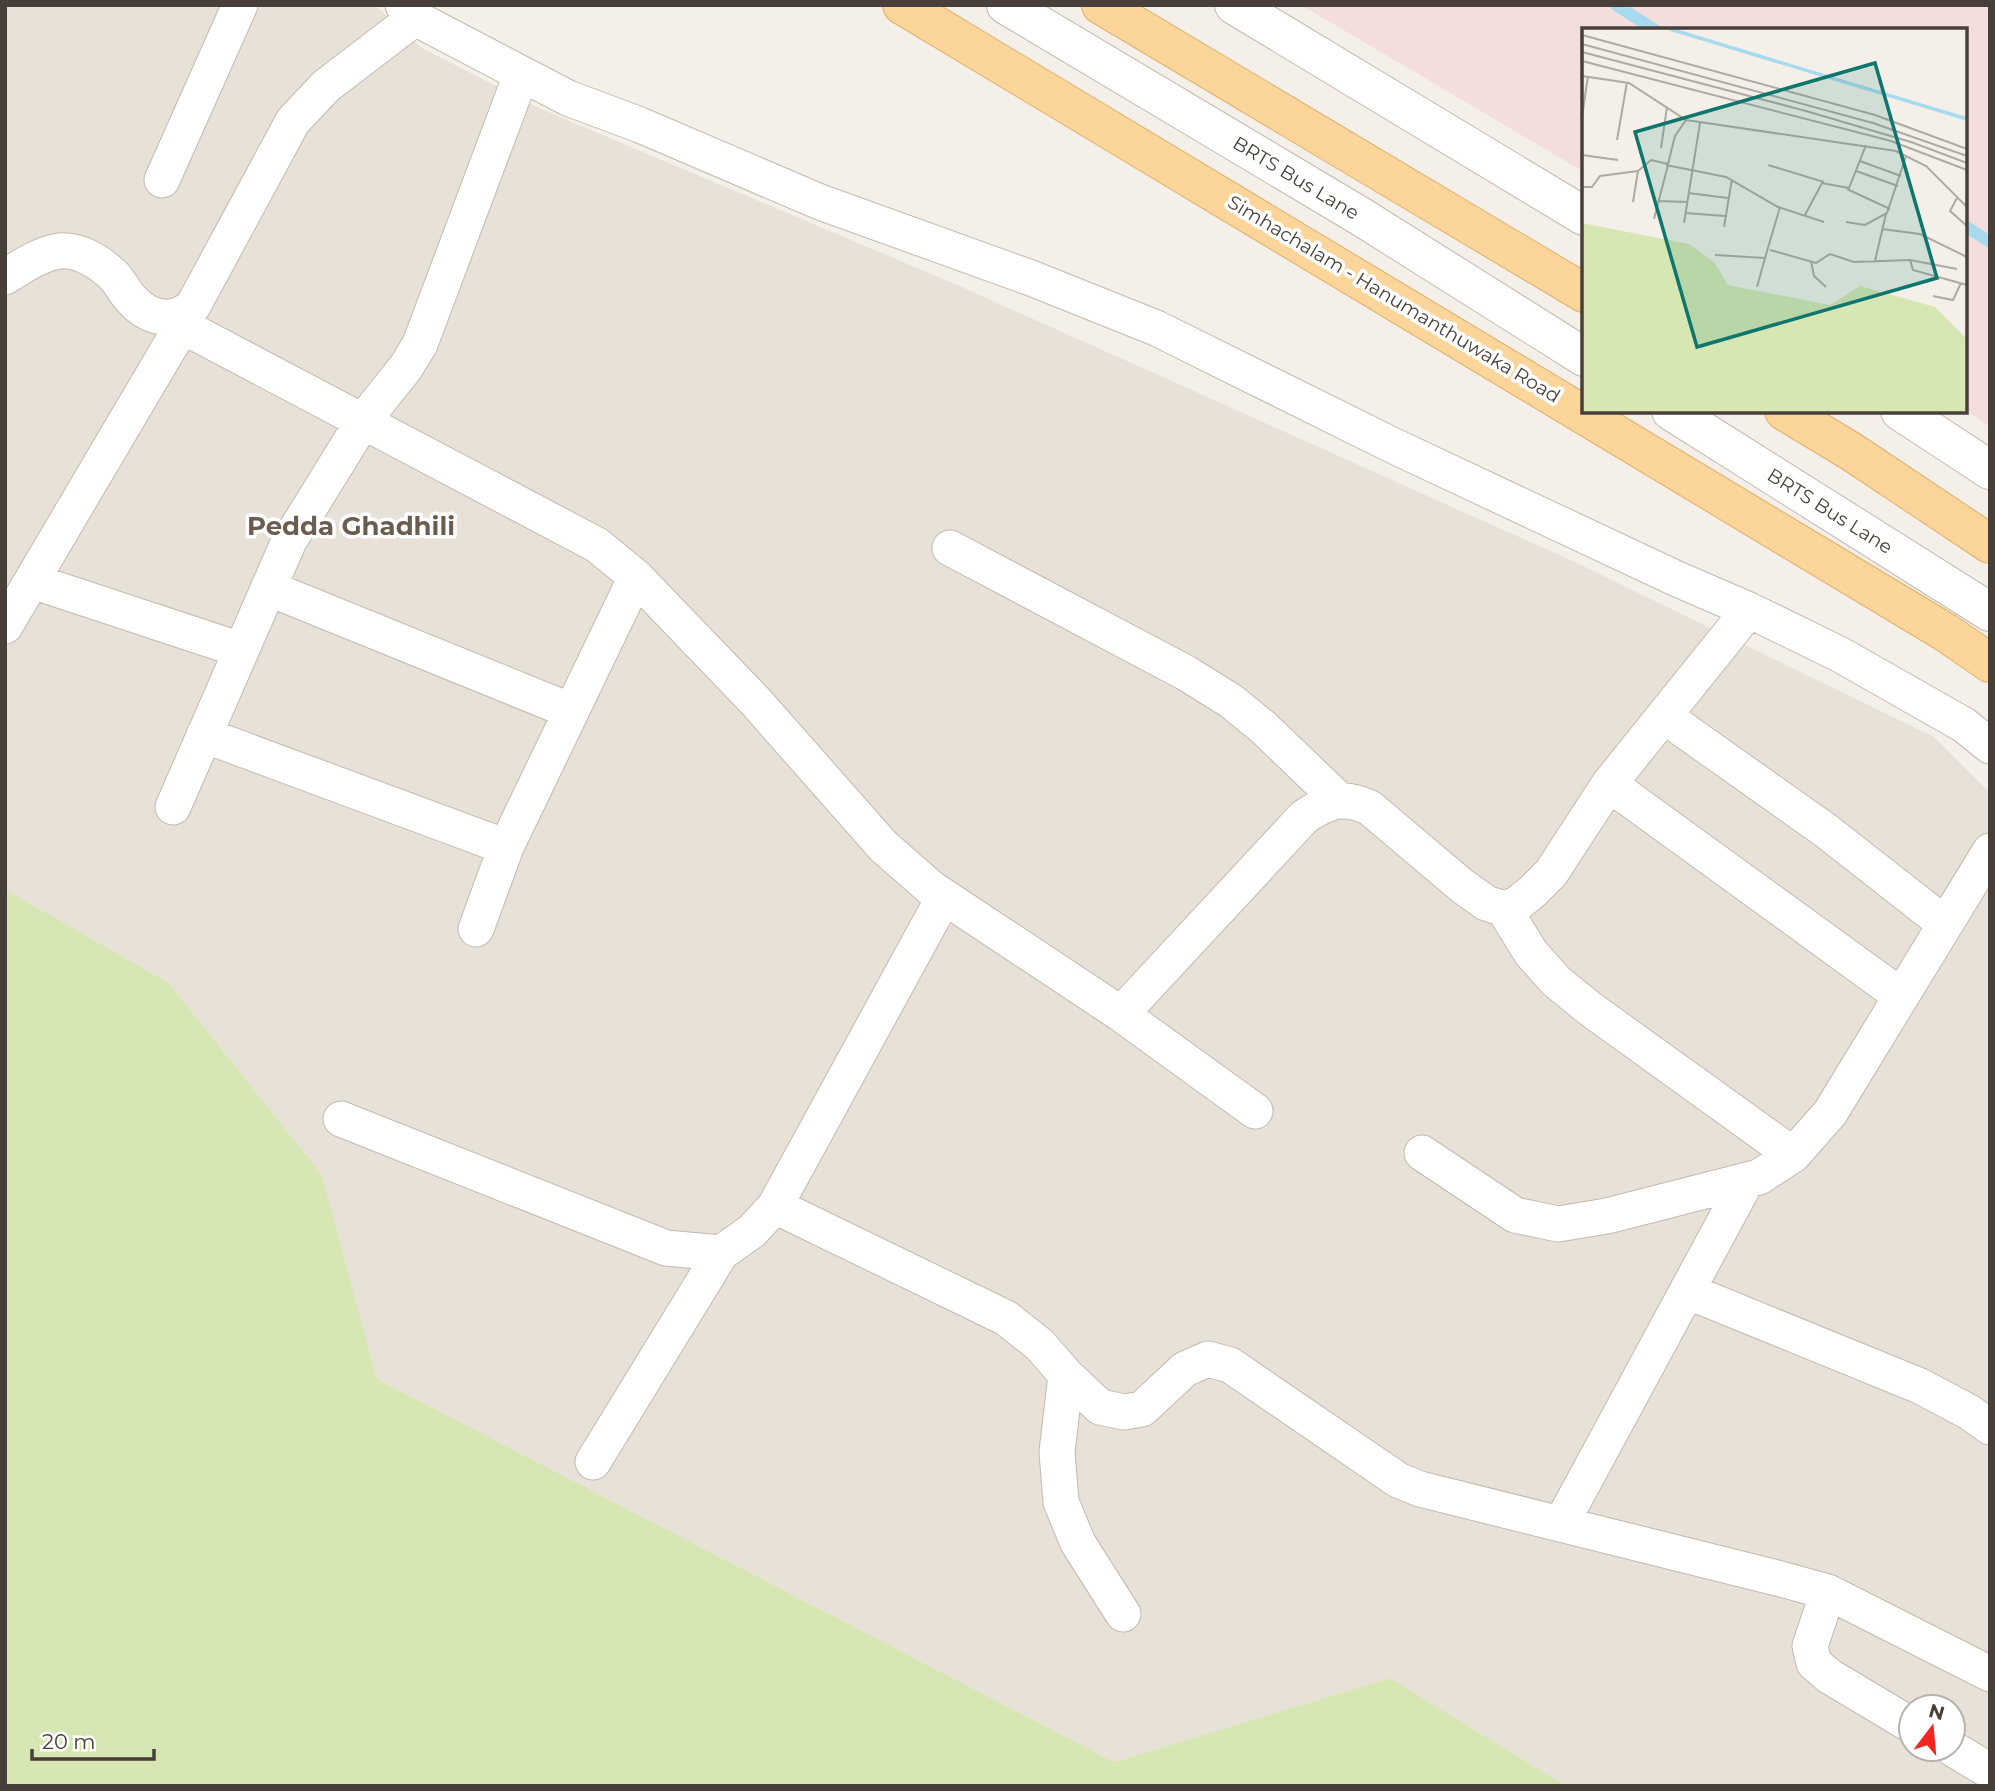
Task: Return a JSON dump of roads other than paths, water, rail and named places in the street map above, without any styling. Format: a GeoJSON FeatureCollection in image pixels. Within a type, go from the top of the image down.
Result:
{"type":"FeatureCollection","features":[{"type":"Feature","properties":{"kind":"main road","name":"Simhachalam - Hanumanthuwaka Road"},"geometry":{"type":"LineString","coordinates":[[902,5],[1945,632],[1990,663]]}},
{"type":"Feature","properties":{"kind":"main road"},"geometry":{"type":"LineString","coordinates":[[1101,5],[1582,292]]}},
{"type":"Feature","properties":{"kind":"main road"},"geometry":{"type":"LineString","coordinates":[[1787,413],[1852,452],[1990,544]]}},
{"type":"Feature","properties":{"kind":"street"},"geometry":{"type":"LineString","coordinates":[[162,180],[240,5]]}},
{"type":"Feature","properties":{"kind":"street","name":"BRTS Bus Lane"},"geometry":{"type":"LineString","coordinates":[[1006,5],[1360,216],[1582,356]]}},
{"type":"Feature","properties":{"kind":"street"},"geometry":{"type":"LineString","coordinates":[[1234,5],[1582,215]]}},
{"type":"Feature","properties":{"kind":"street"},"geometry":{"type":"LineString","coordinates":[[5,626],[175,322],[193,306],[293,121],[326,86],[409,12],[521,75],[568,98],[640,125],[820,202],[1031,278],[1156,328],[1394,446],[1839,654],[1964,725],[1990,746]]}},
{"type":"Feature","properties":{"kind":"street"},"geometry":{"type":"LineString","coordinates":[[173,807],[289,541],[363,421],[406,367],[420,344],[521,75]]}},
{"type":"Feature","properties":{"kind":"street"},"geometry":{"type":"LineString","coordinates":[[5,277],[28,263],[58,251],[88,256],[113,275],[132,300],[149,313],[175,322],[597,545],[636,577],[757,703],[883,846],[931,888],[1121,1014],[1255,1111]]}},
{"type":"Feature","properties":{"kind":"street","name":"BRTS Bus Lane"},"geometry":{"type":"LineString","coordinates":[[1674,413],[1990,612]]}},
{"type":"Feature","properties":{"kind":"street"},"geometry":{"type":"LineString","coordinates":[[1903,413],[1990,470]]}},
{"type":"Feature","properties":{"kind":"street"},"geometry":{"type":"LineString","coordinates":[[950,548],[1186,673],[1231,701],[1264,728],[1340,801]]}},
{"type":"Feature","properties":{"kind":"street"},"geometry":{"type":"LineString","coordinates":[[475,929],[506,848],[636,577]]}},
{"type":"Feature","properties":{"kind":"street"},"geometry":{"type":"LineString","coordinates":[[32,581],[241,650]]}},
{"type":"Feature","properties":{"kind":"street"},"geometry":{"type":"LineString","coordinates":[[268,588],[571,711]]}},
{"type":"Feature","properties":{"kind":"street"},"geometry":{"type":"LineString","coordinates":[[1121,1014],[1304,817],[1321,806],[1355,800],[1370,808],[1486,903],[1504,909],[1517,904],[1551,873],[1609,784],[1749,610]]}},
{"type":"Feature","properties":{"kind":"street"},"geometry":{"type":"LineString","coordinates":[[1664,716],[1825,830],[1945,924]]}},
{"type":"Feature","properties":{"kind":"street"},"geometry":{"type":"LineString","coordinates":[[204,735],[506,848]]}},
{"type":"Feature","properties":{"kind":"street"},"geometry":{"type":"LineString","coordinates":[[1609,784],[1901,996]]}},
{"type":"Feature","properties":{"kind":"street"},"geometry":{"type":"LineString","coordinates":[[1422,1153],[1515,1214],[1558,1224],[1606,1216],[1759,1177],[1793,1155],[1830,1113],[1990,851]]}},
{"type":"Feature","properties":{"kind":"street"},"geometry":{"type":"LineString","coordinates":[[593,1462],[720,1253],[752,1231],[775,1206],[944,897]]}},
{"type":"Feature","properties":{"kind":"street"},"geometry":{"type":"LineString","coordinates":[[1504,909],[1531,953],[1556,981],[1589,1008],[1793,1155]]}},
{"type":"Feature","properties":{"kind":"street"},"geometry":{"type":"LineString","coordinates":[[341,1119],[666,1248],[720,1253]]}},
{"type":"Feature","properties":{"kind":"street"},"geometry":{"type":"LineString","coordinates":[[1561,1524],[1747,1180]]}},
{"type":"Feature","properties":{"kind":"street"},"geometry":{"type":"LineString","coordinates":[[775,1206],[1006,1318],[1040,1345],[1066,1375],[1100,1407],[1124,1412],[1142,1409],[1185,1369],[1208,1359],[1230,1365],[1398,1480],[1440,1495],[1828,1592],[1990,1674]]}},
{"type":"Feature","properties":{"kind":"street"},"geometry":{"type":"LineString","coordinates":[[1687,1291],[1920,1385],[1990,1427]]}},
{"type":"Feature","properties":{"kind":"street"},"geometry":{"type":"LineString","coordinates":[[1066,1375],[1057,1452],[1061,1502],[1078,1543],[1123,1614]]}},
{"type":"Feature","properties":{"kind":"street"},"geometry":{"type":"LineString","coordinates":[[1828,1592],[1810,1646],[1814,1663],[1829,1676],[1897,1717]]}},
{"type":"Feature","properties":{"kind":"street"},"geometry":{"type":"LineString","coordinates":[[1967,1757],[1990,1771]]}},
{"type":"Feature","properties":{"kind":"waterway"},"geometry":{"type":"LineString","coordinates":[[1616,5],[1652,28]]}},
{"type":"Feature","properties":{"kind":"waterway"},"geometry":{"type":"LineString","coordinates":[[1967,227],[1990,242]]}},
{"type":"Feature","properties":{"kind":"district","name":"Pedda Ghadhili"},"geometry":{"type":"Point","coordinates":[351,526]}}]}
